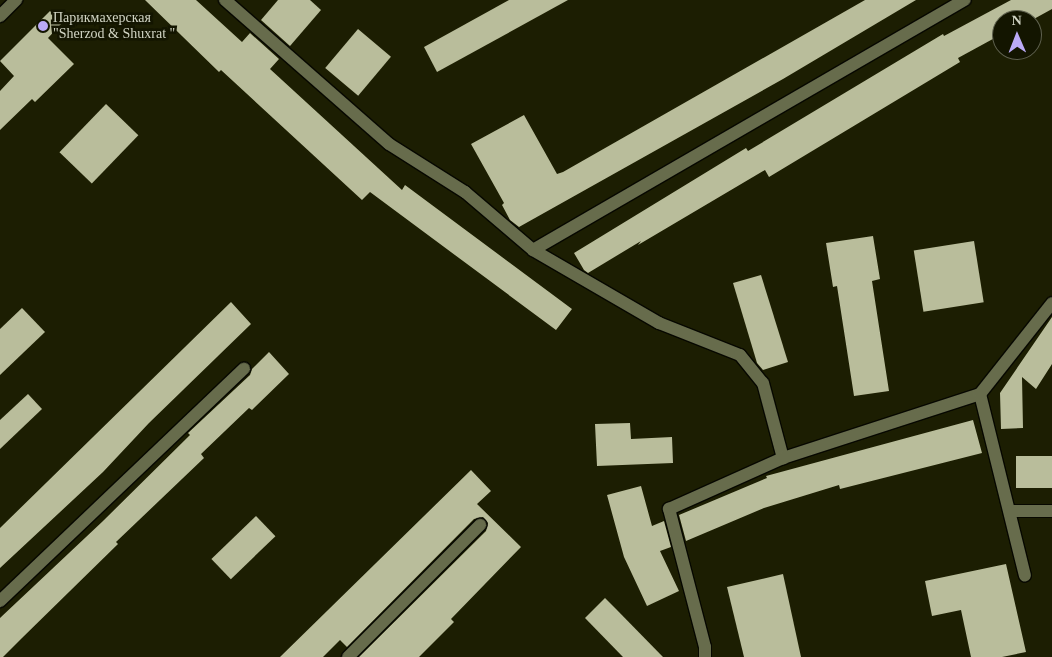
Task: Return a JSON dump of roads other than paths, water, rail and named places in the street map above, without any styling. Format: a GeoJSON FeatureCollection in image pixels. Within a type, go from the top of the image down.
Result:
{"type":"FeatureCollection","features":[{"type":"Feature","properties":{"kind":"street"},"geometry":{"type":"LineString","coordinates":[[0,16],[16,0]]}},
{"type":"Feature","properties":{"kind":"street"},"geometry":{"type":"LineString","coordinates":[[225,0],[389,144],[465,192],[534,250],[659,323],[740,355],[764,384],[782,458]]}},
{"type":"Feature","properties":{"kind":"street"},"geometry":{"type":"LineString","coordinates":[[534,250],[965,0]]}},
{"type":"Feature","properties":{"kind":"street"},"geometry":{"type":"LineString","coordinates":[[705,657],[705,647],[669,509],[782,458],[980,394],[1052,304]]}},
{"type":"Feature","properties":{"kind":"street"},"geometry":{"type":"LineString","coordinates":[[0,601],[244,369]]}},
{"type":"Feature","properties":{"kind":"street"},"geometry":{"type":"LineString","coordinates":[[980,394],[1025,576]]}},
{"type":"Feature","properties":{"kind":"street"},"geometry":{"type":"LineString","coordinates":[[1010,511],[1052,511]]}},
{"type":"Feature","properties":{"kind":"street"},"geometry":{"type":"LineString","coordinates":[[348,657],[480,525]]}},
{"type":"Feature","properties":{"kind":"place","name":"Парикмахерская \"Sherzod & Shuxrat \""},"geometry":{"type":"Point","coordinates":[43,26]}}]}
